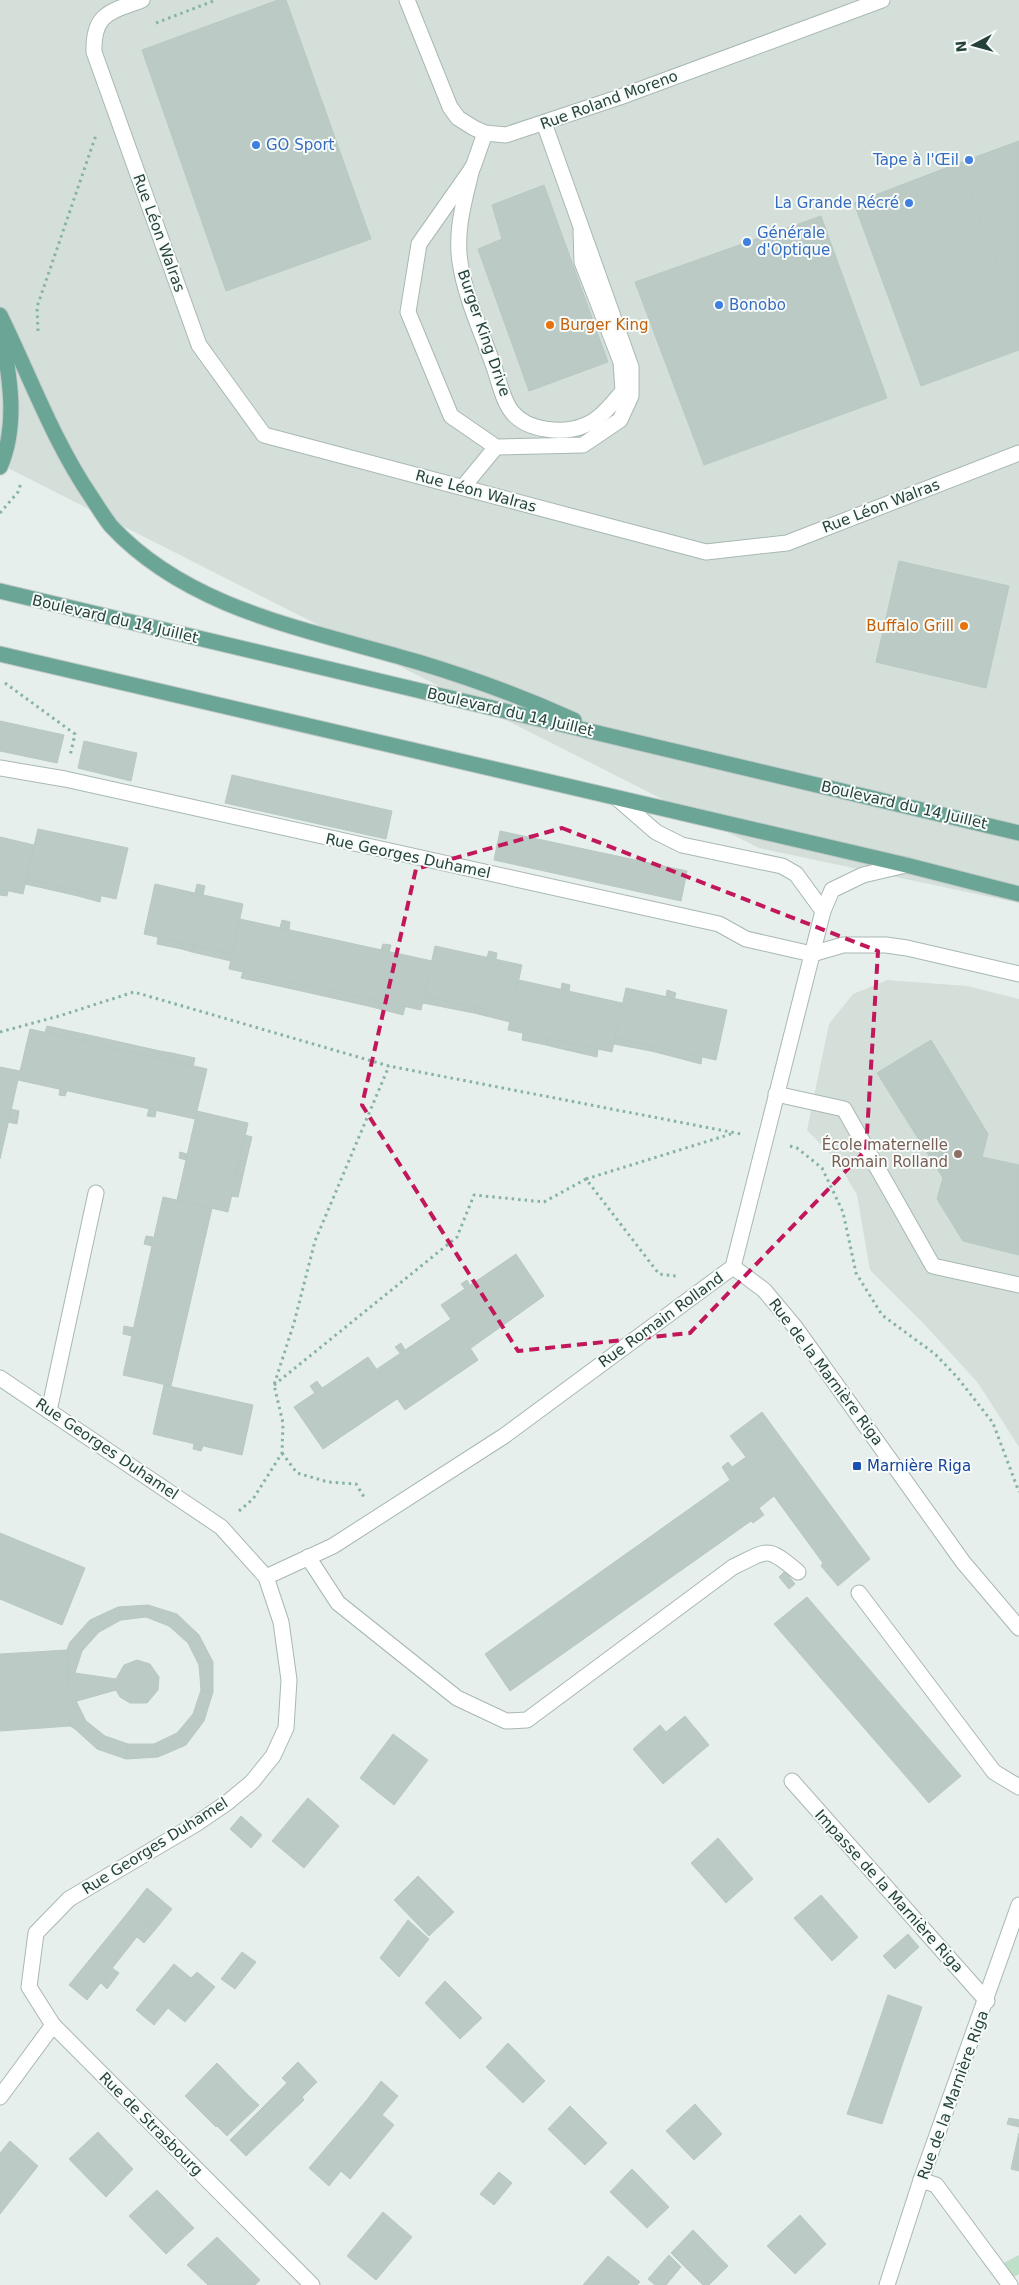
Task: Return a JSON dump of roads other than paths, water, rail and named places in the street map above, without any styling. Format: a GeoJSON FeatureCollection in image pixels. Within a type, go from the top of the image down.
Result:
{"type":"FeatureCollection","features":[{"type":"Feature","properties":{"kind":"main road"},"geometry":{"type":"LineString","coordinates":[[0,315],[56,438],[80,480],[110,525],[146,558],[194,588],[256,616],[420,663],[524,697],[602,734]]}},
{"type":"Feature","properties":{"kind":"main road"},"geometry":{"type":"LineString","coordinates":[[0,322],[7,363],[12,412],[5,455],[0,467]]}},
{"type":"Feature","properties":{"kind":"main road","name":"Boulevard du 14 Juillet"},"geometry":{"type":"LineString","coordinates":[[0,591],[1019,833]]}},
{"type":"Feature","properties":{"kind":"main road"},"geometry":{"type":"LineString","coordinates":[[0,654],[906,865],[1019,894]]}},
{"type":"Feature","properties":{"kind":"street","name":"Rue Léon Walras"},"geometry":{"type":"LineString","coordinates":[[142,0],[109,12],[98,22],[94,35],[94,52],[199,345],[264,435],[706,552],[786,543],[1019,453]]}},
{"type":"Feature","properties":{"kind":"street","name":"Rue Roland Moreno"},"geometry":{"type":"LineString","coordinates":[[407,0],[450,108],[458,118],[485,133],[506,135],[544,124],[882,0]]}},
{"type":"Feature","properties":{"kind":"street"},"geometry":{"type":"LineString","coordinates":[[485,133],[473,167],[419,244],[408,312],[451,416],[496,447],[583,445],[620,420],[631,396],[631,367],[544,124]]}},
{"type":"Feature","properties":{"kind":"street","name":"Burger King Drive"},"geometry":{"type":"LineString","coordinates":[[473,167],[459,226],[460,262],[469,297],[500,386],[512,413],[532,426],[556,430],[583,426],[604,414],[623,391],[621,362],[582,262],[581,231]]}},
{"type":"Feature","properties":{"kind":"street"},"geometry":{"type":"LineString","coordinates":[[463,487],[496,447]]}},
{"type":"Feature","properties":{"kind":"street","name":"Rue Georges Duhamel"},"geometry":{"type":"LineString","coordinates":[[0,768],[64,779],[719,924],[746,938],[812,954]]}},
{"type":"Feature","properties":{"kind":"street"},"geometry":{"type":"LineString","coordinates":[[618,799],[656,832],[682,845],[782,866],[796,874],[823,911]]}},
{"type":"Feature","properties":{"kind":"street","name":"Rue Romain Rolland"},"geometry":{"type":"LineString","coordinates":[[266,1577],[334,1546],[504,1436],[733,1267],[823,911],[832,890],[862,875],[906,865]]}},
{"type":"Feature","properties":{"kind":"street"},"geometry":{"type":"LineString","coordinates":[[812,954],[843,945],[886,945],[907,948],[1019,974]]}},
{"type":"Feature","properties":{"kind":"street"},"geometry":{"type":"LineString","coordinates":[[776,1094],[844,1109],[933,1266],[1019,1286]]}},
{"type":"Feature","properties":{"kind":"street"},"geometry":{"type":"LineString","coordinates":[[49,1411],[96,1193]]}},
{"type":"Feature","properties":{"kind":"street","name":"Rue de la Marnière Riga"},"geometry":{"type":"LineString","coordinates":[[733,1267],[764,1290],[795,1327],[963,1562],[1019,1628]]}},
{"type":"Feature","properties":{"kind":"street","name":"Rue Georges Duhamel"},"geometry":{"type":"LineString","coordinates":[[0,1378],[221,1527],[266,1577],[281,1622],[289,1680],[286,1728],[273,1756],[252,1782],[228,1802],[69,1900],[36,1933],[29,1987],[53,2026]]}},
{"type":"Feature","properties":{"kind":"street"},"geometry":{"type":"LineString","coordinates":[[308,1557],[338,1603],[457,1698],[506,1721],[527,1720],[733,1567],[764,1552],[776,1553],[798,1572]]}},
{"type":"Feature","properties":{"kind":"street"},"geometry":{"type":"LineString","coordinates":[[858,1593],[994,1772],[1019,1787]]}},
{"type":"Feature","properties":{"kind":"street","name":"Impasse de la Marnière Riga"},"geometry":{"type":"LineString","coordinates":[[792,1781],[987,2001]]}},
{"type":"Feature","properties":{"kind":"street","name":"Rue de la Marnière Riga"},"geometry":{"type":"LineString","coordinates":[[887,2285],[921,2180],[987,2001],[1019,1905]]}},
{"type":"Feature","properties":{"kind":"street"},"geometry":{"type":"LineString","coordinates":[[0,2097],[53,2026]]}},
{"type":"Feature","properties":{"kind":"street","name":"Rue de Strasbourg"},"geometry":{"type":"LineString","coordinates":[[53,2026],[312,2285]]}},
{"type":"Feature","properties":{"kind":"street"},"geometry":{"type":"LineString","coordinates":[[921,2180],[936,2185],[1010,2285]]}},
{"type":"Feature","properties":{"kind":"place","name":"GO Sport"},"geometry":{"type":"Point","coordinates":[256,145]}},
{"type":"Feature","properties":{"kind":"place","name":"Tape à l'Œil"},"geometry":{"type":"Point","coordinates":[969,160]}},
{"type":"Feature","properties":{"kind":"place","name":"La Grande Récré"},"geometry":{"type":"Point","coordinates":[909,203]}},
{"type":"Feature","properties":{"kind":"place","name":"Générale d'Optique"},"geometry":{"type":"Point","coordinates":[747,242]}},
{"type":"Feature","properties":{"kind":"place","name":"Bonobo"},"geometry":{"type":"Point","coordinates":[719,305]}},
{"type":"Feature","properties":{"kind":"place","name":"Burger King"},"geometry":{"type":"Point","coordinates":[550,325]}},
{"type":"Feature","properties":{"kind":"place","name":"Buffalo Grill"},"geometry":{"type":"Point","coordinates":[964,626]}},
{"type":"Feature","properties":{"kind":"place","name":"École maternelle Romain Rolland"},"geometry":{"type":"Point","coordinates":[958,1154]}},
{"type":"Feature","properties":{"kind":"place","name":"Marnière Riga"},"geometry":{"type":"Point","coordinates":[857,1466]}}]}
